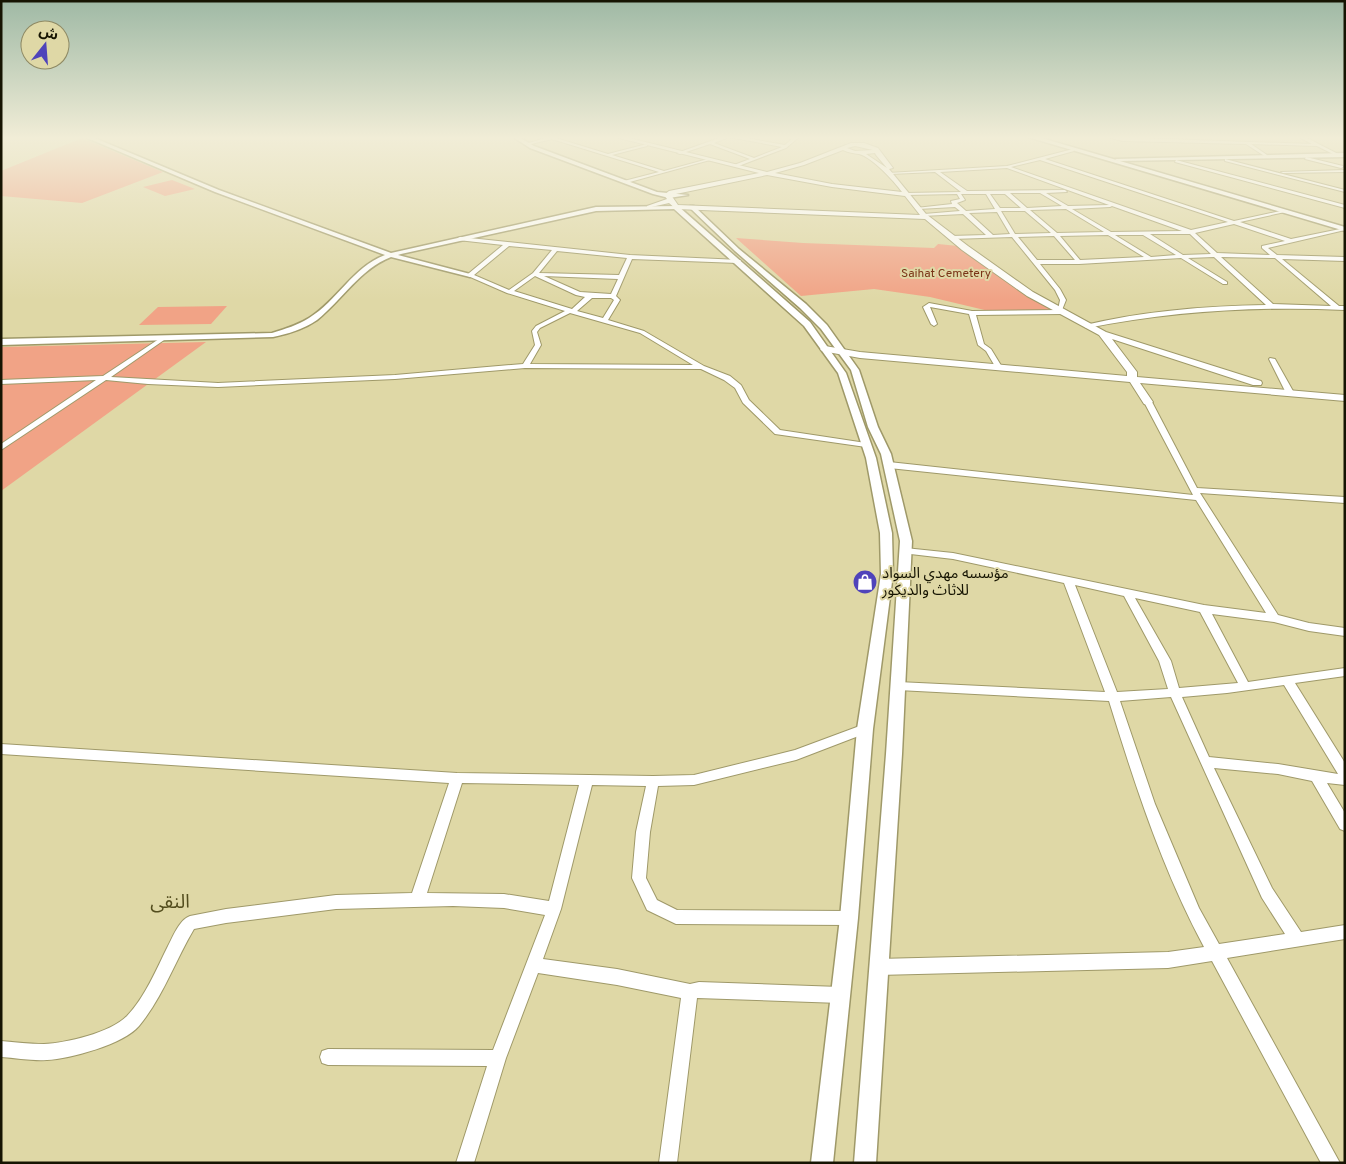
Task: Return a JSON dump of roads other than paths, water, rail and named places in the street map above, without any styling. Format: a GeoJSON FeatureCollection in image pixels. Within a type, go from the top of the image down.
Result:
{"type":"FeatureCollection","features":[{"type":"Feature","properties":{"kind":"main road"},"geometry":{"type":"LineString","coordinates":[[675,191],[667,195],[679,201],[925,216]]}},
{"type":"Feature","properties":{"kind":"main road"},"geometry":{"type":"LineString","coordinates":[[679,201],[714,191]]}},
{"type":"Feature","properties":{"kind":"main road"},"geometry":{"type":"LineString","coordinates":[[879,191],[905,194]]}},
{"type":"Feature","properties":{"kind":"main road"},"geometry":{"type":"LineString","coordinates":[[903,191],[925,216],[1005,277],[1030,294],[1087,326],[1101,333],[1249,381],[1294,393]]}},
{"type":"Feature","properties":{"kind":"main road"},"geometry":{"type":"LineString","coordinates":[[1215,191],[1344,228]]}},
{"type":"Feature","properties":{"kind":"main road"},"geometry":{"type":"LineString","coordinates":[[1222,191],[1344,228]]}},
{"type":"Feature","properties":{"kind":"main road"},"geometry":{"type":"LineString","coordinates":[[1087,326],[1120,371],[1135,382]]}},
{"type":"Feature","properties":{"kind":"main road"},"geometry":{"type":"LineString","coordinates":[[1101,333],[1132,372],[1135,382],[1148,402]]}},
{"type":"Feature","properties":{"kind":"main road"},"geometry":{"type":"LineString","coordinates":[[836,355],[860,355],[998,367],[1345,405]]}},
{"type":"Feature","properties":{"kind":"main road"},"geometry":{"type":"LineString","coordinates":[[836,355],[1135,382],[1345,398]]}},
{"type":"Feature","properties":{"kind":"street"},"geometry":{"type":"LineString","coordinates":[[218,191],[391,255],[470,275],[509,292],[642,332],[702,367],[727,378],[738,388],[746,401],[778,432],[866,445]]}},
{"type":"Feature","properties":{"kind":"street"},"geometry":{"type":"LineString","coordinates":[[652,191],[679,201],[803,306],[824,327],[862,428],[871,458],[886,533],[887,574],[865,729],[849,918],[822,1163]]}},
{"type":"Feature","properties":{"kind":"street"},"geometry":{"type":"LineString","coordinates":[[905,194],[1029,191]]}},
{"type":"Feature","properties":{"kind":"street"},"geometry":{"type":"LineString","coordinates":[[1040,191],[1150,259]]}},
{"type":"Feature","properties":{"kind":"street"},"geometry":{"type":"LineString","coordinates":[[1075,191],[1191,232],[1271,306]]}},
{"type":"Feature","properties":{"kind":"street"},"geometry":{"type":"LineString","coordinates":[[1142,191],[1291,241]]}},
{"type":"Feature","properties":{"kind":"street"},"geometry":{"type":"LineString","coordinates":[[1287,191],[1345,207]]}},
{"type":"Feature","properties":{"kind":"street"},"geometry":{"type":"LineString","coordinates":[[934,324],[926,307],[929,305],[972,313],[1062,311],[1063,300],[1058,290],[1014,236],[988,192]]}},
{"type":"Feature","properties":{"kind":"street"},"geometry":{"type":"LineString","coordinates":[[1006,192],[1056,235],[1079,262]]}},
{"type":"Feature","properties":{"kind":"street"},"geometry":{"type":"LineString","coordinates":[[958,193],[963,199],[953,202],[991,236]]}},
{"type":"Feature","properties":{"kind":"street"},"geometry":{"type":"LineString","coordinates":[[1,342],[272,335],[313,319],[367,268],[391,255],[596,209],[648,207],[679,201]]}},
{"type":"Feature","properties":{"kind":"street"},"geometry":{"type":"LineString","coordinates":[[679,201],[738,261],[807,324],[836,355],[855,370],[873,427],[886,454],[904,533],[905,551],[898,686],[865,1163]]}},
{"type":"Feature","properties":{"kind":"street"},"geometry":{"type":"LineString","coordinates":[[918,208],[958,206]]}},
{"type":"Feature","properties":{"kind":"street"},"geometry":{"type":"LineString","coordinates":[[925,216],[998,210],[1116,206]]}},
{"type":"Feature","properties":{"kind":"street"},"geometry":{"type":"LineString","coordinates":[[952,237],[1191,232],[1283,211]]}},
{"type":"Feature","properties":{"kind":"street"},"geometry":{"type":"LineString","coordinates":[[1337,307],[1264,247],[1344,228]]}},
{"type":"Feature","properties":{"kind":"street"},"geometry":{"type":"LineString","coordinates":[[1143,233],[1225,283]]}},
{"type":"Feature","properties":{"kind":"street"},"geometry":{"type":"LineString","coordinates":[[460,239],[630,257],[738,261]]}},
{"type":"Feature","properties":{"kind":"street"},"geometry":{"type":"LineString","coordinates":[[470,275],[507,245]]}},
{"type":"Feature","properties":{"kind":"street"},"geometry":{"type":"LineString","coordinates":[[509,292],[536,274],[554,250]]}},
{"type":"Feature","properties":{"kind":"street"},"geometry":{"type":"LineString","coordinates":[[1037,262],[1079,262],[1215,255],[1345,259]]}},
{"type":"Feature","properties":{"kind":"street"},"geometry":{"type":"LineString","coordinates":[[613,296],[630,257]]}},
{"type":"Feature","properties":{"kind":"street"},"geometry":{"type":"LineString","coordinates":[[1337,259],[1345,265]]}},
{"type":"Feature","properties":{"kind":"street"},"geometry":{"type":"LineString","coordinates":[[536,274],[620,277]]}},
{"type":"Feature","properties":{"kind":"street"},"geometry":{"type":"LineString","coordinates":[[536,274],[578,294],[613,296],[617,300],[604,321]]}},
{"type":"Feature","properties":{"kind":"street"},"geometry":{"type":"LineString","coordinates":[[525,366],[538,345],[534,332],[538,327],[571,312],[590,296]]}},
{"type":"Feature","properties":{"kind":"street"},"geometry":{"type":"LineString","coordinates":[[1087,326],[1141,315],[1271,306],[1345,308]]}},
{"type":"Feature","properties":{"kind":"street"},"geometry":{"type":"LineString","coordinates":[[972,313],[981,345],[990,350],[998,367]]}},
{"type":"Feature","properties":{"kind":"street"},"geometry":{"type":"LineString","coordinates":[[1,448],[162,339]]}},
{"type":"Feature","properties":{"kind":"street"},"geometry":{"type":"LineString","coordinates":[[1272,359],[1294,393]]}},
{"type":"Feature","properties":{"kind":"street"},"geometry":{"type":"LineString","coordinates":[[1,382],[104,378],[148,382],[218,384],[395,377],[525,366],[702,367]]}},
{"type":"Feature","properties":{"kind":"street"},"geometry":{"type":"LineString","coordinates":[[1148,402],[1196,494],[1274,618]]}},
{"type":"Feature","properties":{"kind":"street"},"geometry":{"type":"LineString","coordinates":[[889,465],[1196,494],[1345,500]]}},
{"type":"Feature","properties":{"kind":"street"},"geometry":{"type":"LineString","coordinates":[[905,551],[962,558],[1204,609],[1274,618],[1309,627],[1345,632]]}},
{"type":"Feature","properties":{"kind":"street"},"geometry":{"type":"LineString","coordinates":[[1068,581],[1113,698],[1148,804],[1194,913],[1331,1163]]}},
{"type":"Feature","properties":{"kind":"street"},"geometry":{"type":"LineString","coordinates":[[1127,592],[1165,661],[1175,694],[1267,894],[1297,939]]}},
{"type":"Feature","properties":{"kind":"street"},"geometry":{"type":"LineString","coordinates":[[1204,609],[1245,686]]}},
{"type":"Feature","properties":{"kind":"street"},"geometry":{"type":"LineString","coordinates":[[898,686],[1113,698],[1175,694],[1345,672]]}},
{"type":"Feature","properties":{"kind":"street"},"geometry":{"type":"LineString","coordinates":[[1287,680],[1345,774]]}},
{"type":"Feature","properties":{"kind":"street"},"geometry":{"type":"LineString","coordinates":[[1,749],[457,778],[653,781],[694,780],[786,758],[865,729]]}},
{"type":"Feature","properties":{"kind":"street"},"geometry":{"type":"LineString","coordinates":[[1205,762],[1278,769],[1345,780]]}},
{"type":"Feature","properties":{"kind":"street"},"geometry":{"type":"LineString","coordinates":[[1316,776],[1345,825]]}},
{"type":"Feature","properties":{"kind":"street"},"geometry":{"type":"LineString","coordinates":[[417,901],[457,778]]}},
{"type":"Feature","properties":{"kind":"street"},"geometry":{"type":"LineString","coordinates":[[465,1163],[498,1058],[554,909],[588,781]]}},
{"type":"Feature","properties":{"kind":"street"},"geometry":{"type":"LineString","coordinates":[[653,781],[642,832],[639,878],[652,905],[676,917],[849,918]]}},
{"type":"Feature","properties":{"kind":"street"},"geometry":{"type":"LineString","coordinates":[[1,1049],[48,1052],[105,1038],[132,1024],[156,985],[177,942],[190,923],[226,916],[336,902],[453,899],[504,901],[554,909]]}},
{"type":"Feature","properties":{"kind":"street"},"geometry":{"type":"LineString","coordinates":[[878,967],[1168,960],[1345,932]]}},
{"type":"Feature","properties":{"kind":"street"},"geometry":{"type":"LineString","coordinates":[[533,965],[617,977],[690,992],[699,990],[840,995]]}},
{"type":"Feature","properties":{"kind":"street"},"geometry":{"type":"LineString","coordinates":[[668,1163],[690,992]]}},
{"type":"Feature","properties":{"kind":"street"},"geometry":{"type":"LineString","coordinates":[[328,1057],[498,1058]]}},
{"type":"Feature","properties":{"kind":"place","name":"مؤسسه مهدي السواد للاثاث والديكور"},"geometry":{"type":"Point","coordinates":[865,582]}},
{"type":"Feature","properties":{"kind":"district","name":"النقى"},"geometry":{"type":"Point","coordinates":[170,901]}},
{"type":"Feature","properties":{"kind":"park label","name":"Saihat Cemetery"},"geometry":{"type":"Point","coordinates":[946,273]}}]}
